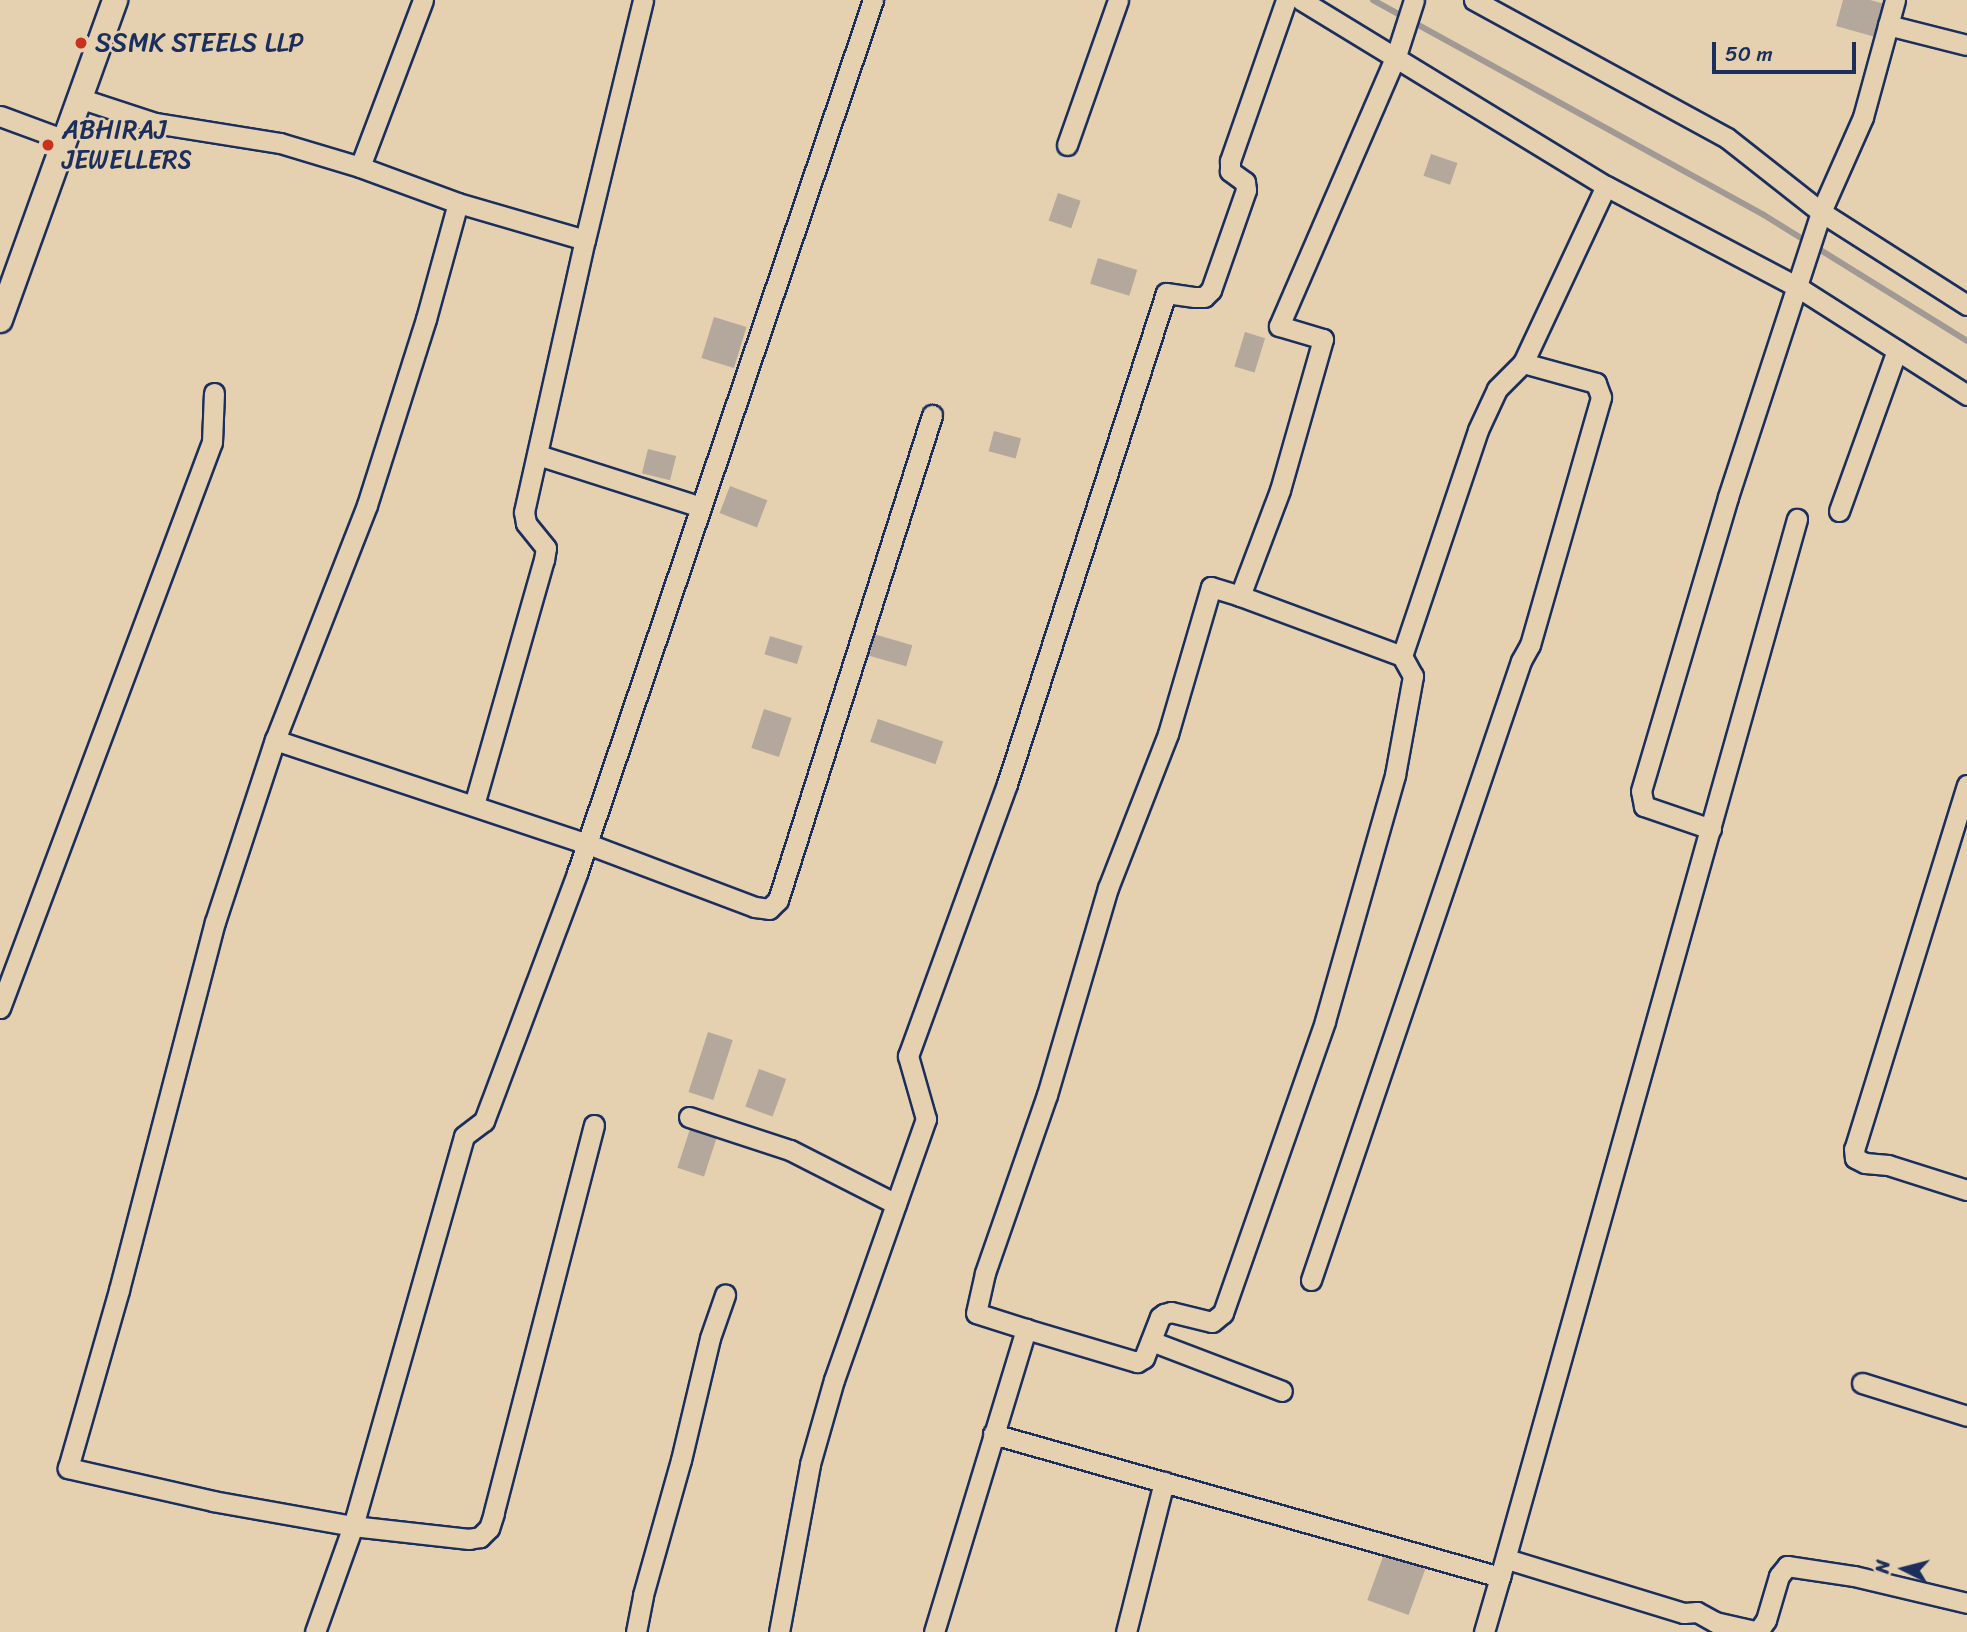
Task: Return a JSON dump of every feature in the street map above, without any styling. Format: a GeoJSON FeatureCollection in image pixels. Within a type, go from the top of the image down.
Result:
{"type":"FeatureCollection","features":[{"type":"Feature","properties":{"kind":"street"},"geometry":{"type":"LineString","coordinates":[[3,305],[82,99],[116,0]]}},
{"type":"Feature","properties":{"kind":"street"},"geometry":{"type":"LineString","coordinates":[[360,167],[423,0]]}},
{"type":"Feature","properties":{"kind":"street"},"geometry":{"type":"LineString","coordinates":[[474,805],[544,560],[546,548],[526,523],[524,512],[585,240],[643,0]]}},
{"type":"Feature","properties":{"kind":"street"},"geometry":{"type":"LineString","coordinates":[[1067,145],[1118,0]]}},
{"type":"Feature","properties":{"kind":"street"},"geometry":{"type":"LineString","coordinates":[[779,1632],[810,1464],[834,1380],[926,1119],[908,1056],[1007,784],[1166,293],[1204,297],[1211,290],[1246,190],[1245,182],[1230,171],[1230,161],[1286,0]]}},
{"type":"Feature","properties":{"kind":"street"},"geometry":{"type":"LineString","coordinates":[[1301,0],[1606,186],[1796,286],[1967,395]]}},
{"type":"Feature","properties":{"kind":"street"},"geometry":{"type":"LineString","coordinates":[[1240,596],[1280,490],[1323,339],[1279,326],[1396,56],[1414,0]]}},
{"type":"Feature","properties":{"kind":"street"},"geometry":{"type":"LineString","coordinates":[[1474,0],[1727,138],[1821,212],[1967,304]]}},
{"type":"Feature","properties":{"kind":"street"},"geometry":{"type":"LineString","coordinates":[[1711,829],[1644,806],[1641,791],[1679,655],[1796,286],[1821,212],[1863,117],[1895,0]]}},
{"type":"Feature","properties":{"kind":"street"},"geometry":{"type":"LineString","coordinates":[[315,1632],[353,1526],[464,1136],[484,1121],[588,844],[866,2]]}},
{"type":"Feature","properties":{"kind":"street"},"geometry":{"type":"LineString","coordinates":[[1888,25],[1967,45]]}},
{"type":"Feature","properties":{"kind":"street"},"geometry":{"type":"LineString","coordinates":[[82,99],[155,123],[267,141],[360,167],[458,203],[585,240]]}},
{"type":"Feature","properties":{"kind":"street"},"geometry":{"type":"LineString","coordinates":[[0,116],[65,141]]}},
{"type":"Feature","properties":{"kind":"street"},"geometry":{"type":"LineString","coordinates":[[1402,656],[1478,430],[1496,389],[1522,363],[1606,186]]}},
{"type":"Feature","properties":{"kind":"street"},"geometry":{"type":"LineString","coordinates":[[458,203],[426,319],[367,505],[275,740],[215,922],[130,1250],[68,1468],[213,1501],[353,1526],[469,1539],[480,1537],[489,1528],[594,1125]]}},
{"type":"Feature","properties":{"kind":"street"},"geometry":{"type":"LineString","coordinates":[[1839,511],[1897,350]]}},
{"type":"Feature","properties":{"kind":"street"},"geometry":{"type":"LineString","coordinates":[[1311,1280],[1521,661],[1530,645],[1601,397],[1596,383],[1522,363]]}},
{"type":"Feature","properties":{"kind":"street"},"geometry":{"type":"LineString","coordinates":[[0,1008],[212,442],[214,393]]}},
{"type":"Feature","properties":{"kind":"street"},"geometry":{"type":"LineString","coordinates":[[275,740],[474,805],[588,844],[755,907],[769,909],[778,900],[932,415]]}},
{"type":"Feature","properties":{"kind":"street"},"geometry":{"type":"LineString","coordinates":[[538,455],[701,507]]}},
{"type":"Feature","properties":{"kind":"street"},"geometry":{"type":"LineString","coordinates":[[1484,1632],[1797,519]]}},
{"type":"Feature","properties":{"kind":"street"},"geometry":{"type":"LineString","coordinates":[[1211,587],[1402,656],[1413,676],[1395,775],[1325,1021],[1223,1313],[1212,1322],[1171,1312],[1164,1314],[1160,1317],[1144,1359],[1137,1362],[976,1313],[985,1272],[1047,1096],[1108,888],[1168,734],[1211,587]]}},
{"type":"Feature","properties":{"kind":"street"},"geometry":{"type":"LineString","coordinates":[[1967,785],[1854,1149],[1855,1158],[1865,1163],[1888,1165],[1967,1190]]}},
{"type":"Feature","properties":{"kind":"street"},"geometry":{"type":"LineString","coordinates":[[689,1117],[790,1150],[896,1204]]}},
{"type":"Feature","properties":{"kind":"street"},"geometry":{"type":"LineString","coordinates":[[636,1632],[643,1595],[681,1461],[710,1338],[725,1295]]}},
{"type":"Feature","properties":{"kind":"street"},"geometry":{"type":"LineString","coordinates":[[934,1632],[1026,1329]]}},
{"type":"Feature","properties":{"kind":"street"},"geometry":{"type":"LineString","coordinates":[[1151,1341],[1282,1391]]}},
{"type":"Feature","properties":{"kind":"street"},"geometry":{"type":"LineString","coordinates":[[1862,1383],[1967,1416]]}},
{"type":"Feature","properties":{"kind":"street"},"geometry":{"type":"LineString","coordinates":[[993,1434],[1164,1482],[1684,1613],[1697,1612],[1715,1622],[1759,1631],[1766,1619],[1779,1576],[1787,1566],[1854,1576],[1967,1604]]}},
{"type":"Feature","properties":{"kind":"street"},"geometry":{"type":"LineString","coordinates":[[1126,1632],[1164,1482]]}},
{"type":"Feature","properties":{"kind":"building"},"geometry":{"type":"Polygon","coordinates":[[[1843,0],[1870,0],[1888,5],[1879,38],[1836,26],[1843,0]]]}},
{"type":"Feature","properties":{"kind":"building"},"geometry":{"type":"Polygon","coordinates":[[[1431,154],[1457,163],[1450,185],[1424,176],[1431,154]]]}},
{"type":"Feature","properties":{"kind":"building"},"geometry":{"type":"Polygon","coordinates":[[[1058,193],[1081,201],[1071,228],[1049,220],[1058,193]]]}},
{"type":"Feature","properties":{"kind":"building"},"geometry":{"type":"Polygon","coordinates":[[[1098,258],[1137,270],[1129,296],[1090,284],[1098,258]]]}},
{"type":"Feature","properties":{"kind":"building"},"geometry":{"type":"Polygon","coordinates":[[[714,317],[747,327],[734,368],[701,358],[714,317]]]}},
{"type":"Feature","properties":{"kind":"building"},"geometry":{"type":"Polygon","coordinates":[[[1245,332],[1265,338],[1255,373],[1234,366],[1245,332]]]}},
{"type":"Feature","properties":{"kind":"building"},"geometry":{"type":"Polygon","coordinates":[[[994,431],[1021,438],[1016,459],[989,451],[994,431]]]}},
{"type":"Feature","properties":{"kind":"building"},"geometry":{"type":"Polygon","coordinates":[[[648,449],[676,456],[670,480],[642,473],[648,449]]]}},
{"type":"Feature","properties":{"kind":"building"},"geometry":{"type":"Polygon","coordinates":[[[730,486],[767,500],[757,527],[720,513],[730,486]]]}},
{"type":"Feature","properties":{"kind":"building"},"geometry":{"type":"Polygon","coordinates":[[[870,633],[912,645],[906,666],[864,654],[870,633]]]}},
{"type":"Feature","properties":{"kind":"building"},"geometry":{"type":"Polygon","coordinates":[[[770,636],[803,646],[797,664],[764,654],[770,636]]]}},
{"type":"Feature","properties":{"kind":"building"},"geometry":{"type":"Polygon","coordinates":[[[764,709],[792,718],[779,757],[751,748],[764,709]]]}},
{"type":"Feature","properties":{"kind":"building"},"geometry":{"type":"Polygon","coordinates":[[[878,719],[943,741],[935,764],[870,742],[878,719]]]}},
{"type":"Feature","properties":{"kind":"building"},"geometry":{"type":"Polygon","coordinates":[[[708,1032],[733,1040],[713,1100],[689,1092],[708,1032]]]}},
{"type":"Feature","properties":{"kind":"building"},"geometry":{"type":"Polygon","coordinates":[[[759,1069],[786,1079],[773,1117],[745,1107],[759,1069]]]}},
{"type":"Feature","properties":{"kind":"building"},"geometry":{"type":"Polygon","coordinates":[[[691,1126],[718,1135],[704,1176],[677,1168],[691,1126]]]}},
{"type":"Feature","properties":{"kind":"building"},"geometry":{"type":"Polygon","coordinates":[[[1384,1554],[1425,1569],[1409,1615],[1367,1600],[1384,1554]]]}},
{"type":"Feature","properties":{"kind":"waterway"},"geometry":{"type":"LineString","coordinates":[[1373,0],[1764,215],[1967,341]]}},
{"type":"Feature","properties":{"kind":"place","name":"SSMK STEELS LLP"},"geometry":{"type":"Point","coordinates":[81,43]}},
{"type":"Feature","properties":{"kind":"place","name":"ABHIRAJ JEWELLERS"},"geometry":{"type":"Point","coordinates":[48,145]}}]}
